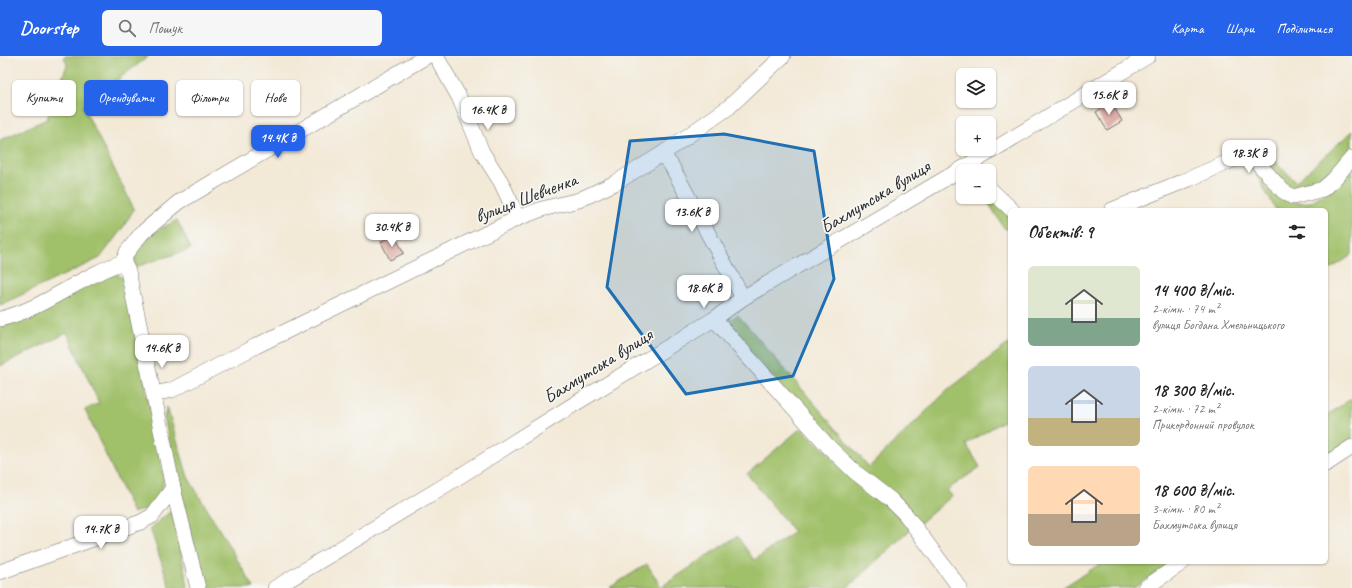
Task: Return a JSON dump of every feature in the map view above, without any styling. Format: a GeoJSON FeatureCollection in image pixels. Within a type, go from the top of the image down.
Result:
{"type":"FeatureCollection","features":[{"type":"Feature","properties":{"kind":"street"},"geometry":{"type":"LineString","coordinates":[[123,262],[127,252],[142,233],[179,202],[427,56]]}},
{"type":"Feature","properties":{"kind":"street"},"geometry":{"type":"LineString","coordinates":[[436,56],[459,96],[482,152],[501,182],[518,218]]}},
{"type":"Feature","properties":{"kind":"street","name":"вулиця Шевченка"},"geometry":{"type":"LineString","coordinates":[[154,394],[172,390],[256,346],[518,218],[542,209],[579,200],[615,182],[662,154],[729,107],[783,56]]}},
{"type":"Feature","properties":{"kind":"street","name":"Бахмутська вулиця"},"geometry":{"type":"LineString","coordinates":[[979,164],[1148,56]]}},
{"type":"Feature","properties":{"kind":"street"},"geometry":{"type":"LineString","coordinates":[[662,154],[671,166],[743,298]]}},
{"type":"Feature","properties":{"kind":"street"},"geometry":{"type":"LineString","coordinates":[[1117,208],[1235,159],[1248,157],[1256,161],[1283,191],[1293,197],[1322,189],[1334,179],[1352,158]]}},
{"type":"Feature","properties":{"kind":"street","name":"Бахмутська вулиця"},"geometry":{"type":"LineString","coordinates":[[276,588],[444,486],[714,318],[743,298],[956,178]]}},
{"type":"Feature","properties":{"kind":"street"},"geometry":{"type":"LineString","coordinates":[[996,195],[1010,208]]}},
{"type":"Feature","properties":{"kind":"street"},"geometry":{"type":"LineString","coordinates":[[0,319],[10,317],[43,302],[110,266],[123,262]]}},
{"type":"Feature","properties":{"kind":"street"},"geometry":{"type":"LineString","coordinates":[[123,262],[128,271],[173,488],[198,588]]}},
{"type":"Feature","properties":{"kind":"street"},"geometry":{"type":"LineString","coordinates":[[714,318],[828,446],[855,472],[891,500],[906,515],[960,588]]}},
{"type":"Feature","properties":{"kind":"street"},"geometry":{"type":"LineString","coordinates":[[1328,463],[1352,447]]}},
{"type":"Feature","properties":{"kind":"street"},"geometry":{"type":"LineString","coordinates":[[0,572],[141,522],[152,516],[173,488]]}},
{"type":"Feature","properties":{"kind":"street"},"geometry":{"type":"LineString","coordinates":[[1145,588],[1180,564]]}},
{"type":"Feature","properties":{"kind":"highlighted area"},"geometry":{"type":"Polygon","coordinates":[[[724,134],[814,151],[834,279],[793,376],[686,394],[607,287],[630,141],[724,134]]]}},
{"type":"Feature","properties":{"kind":"green space"},"geometry":{"type":"Polygon","coordinates":[[[64,56],[149,56],[117,80],[84,80],[84,116],[88,116],[134,209],[124,226],[100,258],[0,305],[0,140],[47,119],[48,116],[76,116],[76,80],[61,80],[67,65],[64,56]]]}},
{"type":"Feature","properties":{"kind":"green space"},"geometry":{"type":"Polygon","coordinates":[[[1352,131],[1352,150],[1318,187],[1294,192],[1273,172],[1259,144],[1296,182],[1352,131]]]}},
{"type":"Feature","properties":{"kind":"green space"},"geometry":{"type":"Polygon","coordinates":[[[1250,164],[1296,203],[1310,202],[1325,193],[1352,166],[1352,255],[1328,271],[1328,208],[1275,208],[1250,164]]]}},
{"type":"Feature","properties":{"kind":"green space"},"geometry":{"type":"Polygon","coordinates":[[[996,203],[1008,213],[1008,229],[1004,228],[989,204],[996,203]]]}},
{"type":"Feature","properties":{"kind":"green space"},"geometry":{"type":"Polygon","coordinates":[[[177,220],[191,249],[135,267],[135,254],[142,243],[153,234],[177,220]]]}},
{"type":"Feature","properties":{"kind":"green space"},"geometry":{"type":"Polygon","coordinates":[[[117,274],[124,279],[164,477],[161,493],[154,504],[149,508],[133,513],[85,410],[99,403],[67,333],[0,366],[0,327],[21,320],[108,276],[117,274]]]}},
{"type":"Feature","properties":{"kind":"green space"},"geometry":{"type":"Polygon","coordinates":[[[738,315],[869,467],[949,389],[1008,344],[1008,418],[966,444],[980,467],[947,490],[952,496],[919,524],[847,459],[724,323],[738,315]]]}},
{"type":"Feature","properties":{"kind":"green space"},"geometry":{"type":"Polygon","coordinates":[[[1352,398],[1352,440],[1328,457],[1328,415],[1352,398]]]}},
{"type":"Feature","properties":{"kind":"green space"},"geometry":{"type":"Polygon","coordinates":[[[167,407],[188,477],[254,588],[203,588],[164,417],[167,407]]]}},
{"type":"Feature","properties":{"kind":"green space"},"geometry":{"type":"Polygon","coordinates":[[[801,428],[853,476],[885,500],[911,529],[847,588],[609,588],[647,564],[661,587],[737,536],[754,560],[794,532],[747,474],[801,428]]]}},
{"type":"Feature","properties":{"kind":"green space"},"geometry":{"type":"Polygon","coordinates":[[[171,511],[188,588],[170,588],[150,528],[171,511]]]}},
{"type":"Feature","properties":{"kind":"green space"},"geometry":{"type":"Polygon","coordinates":[[[1100,564],[1169,564],[1134,588],[1062,588],[1100,564]]]}},
{"type":"Feature","properties":{"kind":"building"},"geometry":{"type":"Polygon","coordinates":[[[1111,102],[1122,121],[1107,130],[1096,112],[1111,102]]]}},
{"type":"Feature","properties":{"kind":"building"},"geometry":{"type":"Polygon","coordinates":[[[394,235],[404,253],[390,260],[381,242],[394,235]]]}}]}
